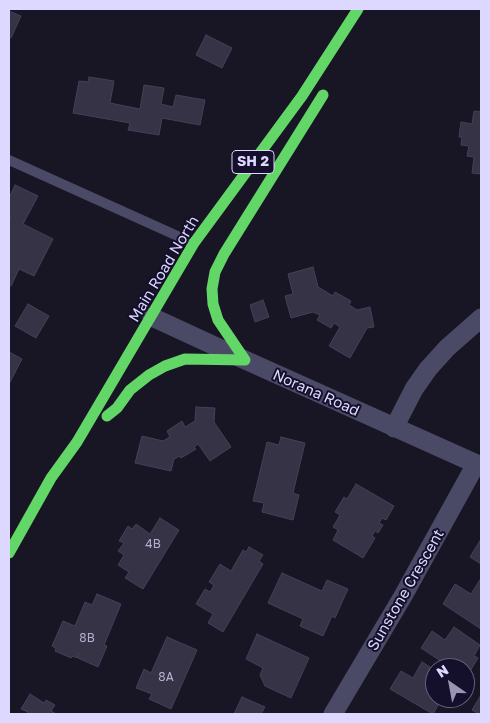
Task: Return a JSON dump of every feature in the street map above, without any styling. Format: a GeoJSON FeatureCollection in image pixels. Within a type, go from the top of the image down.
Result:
{"type":"FeatureCollection","features":[{"type":"Feature","properties":{"kind":"highway","name":"Main Road North"},"geometry":{"type":"LineString","coordinates":[[9,553],[51,478],[78,442],[194,244],[302,96],[336,46],[358,9]]}},
{"type":"Feature","properties":{"kind":"highway"},"geometry":{"type":"LineString","coordinates":[[244,360],[218,320],[213,304],[212,289],[215,272],[224,254],[325,92],[336,46]]}},
{"type":"Feature","properties":{"kind":"highway"},"geometry":{"type":"LineString","coordinates":[[78,442],[117,408],[130,390],[149,375],[165,366],[185,359],[244,360]]}},
{"type":"Feature","properties":{"kind":"street","name":"Norana Road"},"geometry":{"type":"LineString","coordinates":[[152,317],[479,465]]}},
{"type":"Feature","properties":{"kind":"street"},"geometry":{"type":"LineString","coordinates":[[394,428],[414,389],[428,369],[447,348],[481,318]]}},
{"type":"Feature","properties":{"kind":"street","name":"Sunstone Crescent"},"geometry":{"type":"LineString","coordinates":[[333,714],[479,465]]}},
{"type":"Feature","properties":{"kind":"lane"},"geometry":{"type":"LineString","coordinates":[[9,160],[194,244]]}},
{"type":"Feature","properties":{"kind":"building"},"geometry":{"type":"Polygon","coordinates":[[[9,11],[21,16],[11,38],[9,37],[9,11]]]}},
{"type":"Feature","properties":{"kind":"building"},"geometry":{"type":"Polygon","coordinates":[[[206,35],[232,48],[222,68],[196,55],[206,35]]]}},
{"type":"Feature","properties":{"kind":"building"},"geometry":{"type":"Polygon","coordinates":[[[89,77],[114,81],[110,103],[140,109],[144,85],[164,88],[161,104],[173,107],[176,95],[205,100],[200,125],[162,118],[159,135],[128,130],[130,123],[73,113],[79,81],[88,82],[89,77]]]}},
{"type":"Feature","properties":{"kind":"building"},"geometry":{"type":"Polygon","coordinates":[[[481,106],[481,174],[472,173],[474,157],[467,156],[469,146],[461,145],[462,137],[459,137],[461,122],[472,124],[474,111],[480,112],[481,106]]]}},
{"type":"Feature","properties":{"kind":"building"},"geometry":{"type":"Polygon","coordinates":[[[15,185],[38,196],[23,224],[53,239],[34,276],[19,269],[11,286],[9,285],[9,221],[11,217],[9,216],[9,198],[15,185]]]}},
{"type":"Feature","properties":{"kind":"building"},"geometry":{"type":"Polygon","coordinates":[[[313,267],[318,287],[333,296],[335,292],[351,301],[349,305],[357,310],[370,307],[374,327],[367,328],[350,358],[329,346],[340,327],[334,323],[331,328],[317,320],[320,315],[313,312],[291,318],[285,296],[293,294],[288,274],[313,267]]]}},
{"type":"Feature","properties":{"kind":"building"},"geometry":{"type":"Polygon","coordinates":[[[263,300],[269,317],[255,322],[250,305],[263,300]]]}},
{"type":"Feature","properties":{"kind":"building"},"geometry":{"type":"Polygon","coordinates":[[[28,304],[49,316],[36,338],[15,326],[28,304]]]}},
{"type":"Feature","properties":{"kind":"building"},"geometry":{"type":"Polygon","coordinates":[[[9,352],[22,359],[9,384],[9,352]]]}},
{"type":"Feature","properties":{"kind":"building"},"geometry":{"type":"Polygon","coordinates":[[[196,407],[215,408],[214,422],[231,447],[210,461],[198,444],[194,447],[196,449],[181,458],[180,456],[174,459],[171,471],[135,463],[142,436],[163,441],[170,437],[167,431],[182,421],[185,427],[195,421],[196,407]]]}},
{"type":"Feature","properties":{"kind":"building"},"geometry":{"type":"Polygon","coordinates":[[[281,437],[305,443],[293,493],[299,495],[293,520],[262,512],[264,503],[253,501],[267,442],[279,445],[281,437]]]}},
{"type":"Feature","properties":{"kind":"building"},"geometry":{"type":"Polygon","coordinates":[[[356,484],[394,506],[386,520],[382,518],[379,523],[383,525],[378,533],[375,531],[372,536],[375,538],[363,558],[333,540],[338,530],[333,527],[340,515],[335,512],[344,497],[347,499],[356,484]]]}},
{"type":"Feature","properties":{"kind":"building"},"geometry":{"type":"Polygon","coordinates":[[[160,518],[179,530],[143,589],[125,578],[129,572],[118,565],[124,555],[118,551],[124,543],[119,541],[128,526],[132,529],[136,524],[150,534],[160,518]]]}},
{"type":"Feature","properties":{"kind":"building"},"geometry":{"type":"Polygon","coordinates":[[[481,539],[481,564],[470,557],[481,539]]]}},
{"type":"Feature","properties":{"kind":"building"},"geometry":{"type":"Polygon","coordinates":[[[249,547],[263,555],[259,561],[263,564],[223,632],[208,623],[213,614],[196,604],[205,589],[210,592],[214,585],[209,582],[220,564],[231,571],[243,550],[246,552],[249,547]]]}},
{"type":"Feature","properties":{"kind":"building"},"geometry":{"type":"Polygon","coordinates":[[[282,573],[322,591],[327,580],[348,589],[335,618],[332,616],[323,636],[300,626],[303,619],[268,603],[282,573]]]}},
{"type":"Feature","properties":{"kind":"building"},"geometry":{"type":"Polygon","coordinates":[[[480,580],[481,629],[443,604],[455,584],[471,594],[480,580]]]}},
{"type":"Feature","properties":{"kind":"building"},"geometry":{"type":"Polygon","coordinates":[[[97,594],[121,604],[104,645],[107,646],[98,667],[78,658],[80,654],[78,654],[77,658],[73,656],[71,658],[55,651],[56,648],[52,646],[63,621],[75,626],[85,602],[92,605],[97,594]]]}},
{"type":"Feature","properties":{"kind":"building"},"geometry":{"type":"Polygon","coordinates":[[[454,627],[480,645],[474,656],[478,658],[475,663],[475,658],[436,658],[421,648],[432,631],[445,640],[454,627]]]}},
{"type":"Feature","properties":{"kind":"building"},"geometry":{"type":"Polygon","coordinates":[[[257,634],[309,658],[291,698],[265,686],[260,675],[263,668],[246,659],[257,634]]]}},
{"type":"Feature","properties":{"kind":"building"},"geometry":{"type":"Polygon","coordinates":[[[167,637],[197,650],[171,709],[149,699],[152,694],[136,688],[144,669],[151,673],[167,637]]]}},
{"type":"Feature","properties":{"kind":"building"},"geometry":{"type":"Polygon","coordinates":[[[422,662],[425,664],[425,708],[436,708],[433,714],[390,689],[401,671],[413,678],[422,662]]]}},
{"type":"Feature","properties":{"kind":"building"},"geometry":{"type":"Polygon","coordinates":[[[30,694],[44,703],[46,700],[55,705],[51,711],[56,714],[27,714],[28,712],[21,709],[30,694]]]}},
{"type":"Feature","properties":{"kind":"building"},"geometry":{"type":"Polygon","coordinates":[[[481,695],[481,714],[472,710],[475,708],[481,695]]]}},
{"type":"Feature","properties":{"kind":"building"},"geometry":{"type":"Polygon","coordinates":[[[242,697],[265,707],[261,714],[234,714],[242,697]]]}},
{"type":"Feature","properties":{"kind":"traffic: fast"},"geometry":{"type":"LineString","coordinates":[[9,553],[51,478],[77,442],[194,243],[302,96],[358,9]]}},
{"type":"Feature","properties":{"kind":"traffic: fast"},"geometry":{"type":"LineString","coordinates":[[245,360],[218,320],[213,304],[212,289],[215,272],[224,254],[323,95]]}},
{"type":"Feature","properties":{"kind":"traffic: fast"},"geometry":{"type":"LineString","coordinates":[[107,416],[117,408],[130,390],[149,375],[165,366],[185,359],[245,360]]}}]}
